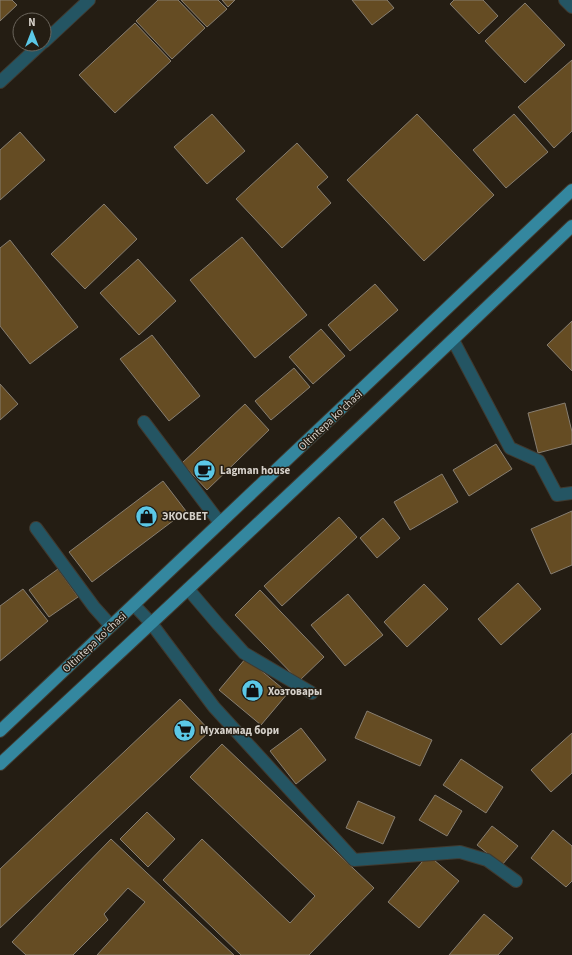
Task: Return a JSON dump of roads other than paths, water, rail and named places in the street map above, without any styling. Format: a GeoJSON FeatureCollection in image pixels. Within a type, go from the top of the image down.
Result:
{"type":"FeatureCollection","features":[{"type":"Feature","properties":{"kind":"main road","name":"Oltintepa ko'chasi"},"geometry":{"type":"LineString","coordinates":[[0,731],[572,190]]}},
{"type":"Feature","properties":{"kind":"main road"},"geometry":{"type":"LineString","coordinates":[[0,764],[453,340],[572,226]]}},
{"type":"Feature","properties":{"kind":"street"},"geometry":{"type":"LineString","coordinates":[[52,35],[89,0]]}},
{"type":"Feature","properties":{"kind":"street"},"geometry":{"type":"LineString","coordinates":[[565,0],[572,7]]}},
{"type":"Feature","properties":{"kind":"street"},"geometry":{"type":"LineString","coordinates":[[0,82],[32,52]]}},
{"type":"Feature","properties":{"kind":"street"},"geometry":{"type":"LineString","coordinates":[[453,340],[510,448],[539,461],[557,495],[572,492]]}},
{"type":"Feature","properties":{"kind":"street"},"geometry":{"type":"LineString","coordinates":[[144,422],[220,523]]}},
{"type":"Feature","properties":{"kind":"street"},"geometry":{"type":"LineString","coordinates":[[36,528],[94,607],[111,626]]}},
{"type":"Feature","properties":{"kind":"street"},"geometry":{"type":"LineString","coordinates":[[188,589],[244,652],[312,693]]}},
{"type":"Feature","properties":{"kind":"street"},"geometry":{"type":"LineString","coordinates":[[134,604],[151,623],[214,707],[354,860],[460,852],[487,860],[516,881]]}},
{"type":"Feature","properties":{"kind":"place","name":"Lagman house"},"geometry":{"type":"Point","coordinates":[205,470]}},
{"type":"Feature","properties":{"kind":"place","name":"ЭКОСВЕТ"},"geometry":{"type":"Point","coordinates":[146,516]}},
{"type":"Feature","properties":{"kind":"place","name":"Хозтовары"},"geometry":{"type":"Point","coordinates":[253,691]}},
{"type":"Feature","properties":{"kind":"place","name":"Мухаммад бори"},"geometry":{"type":"Point","coordinates":[184,730]}}]}
